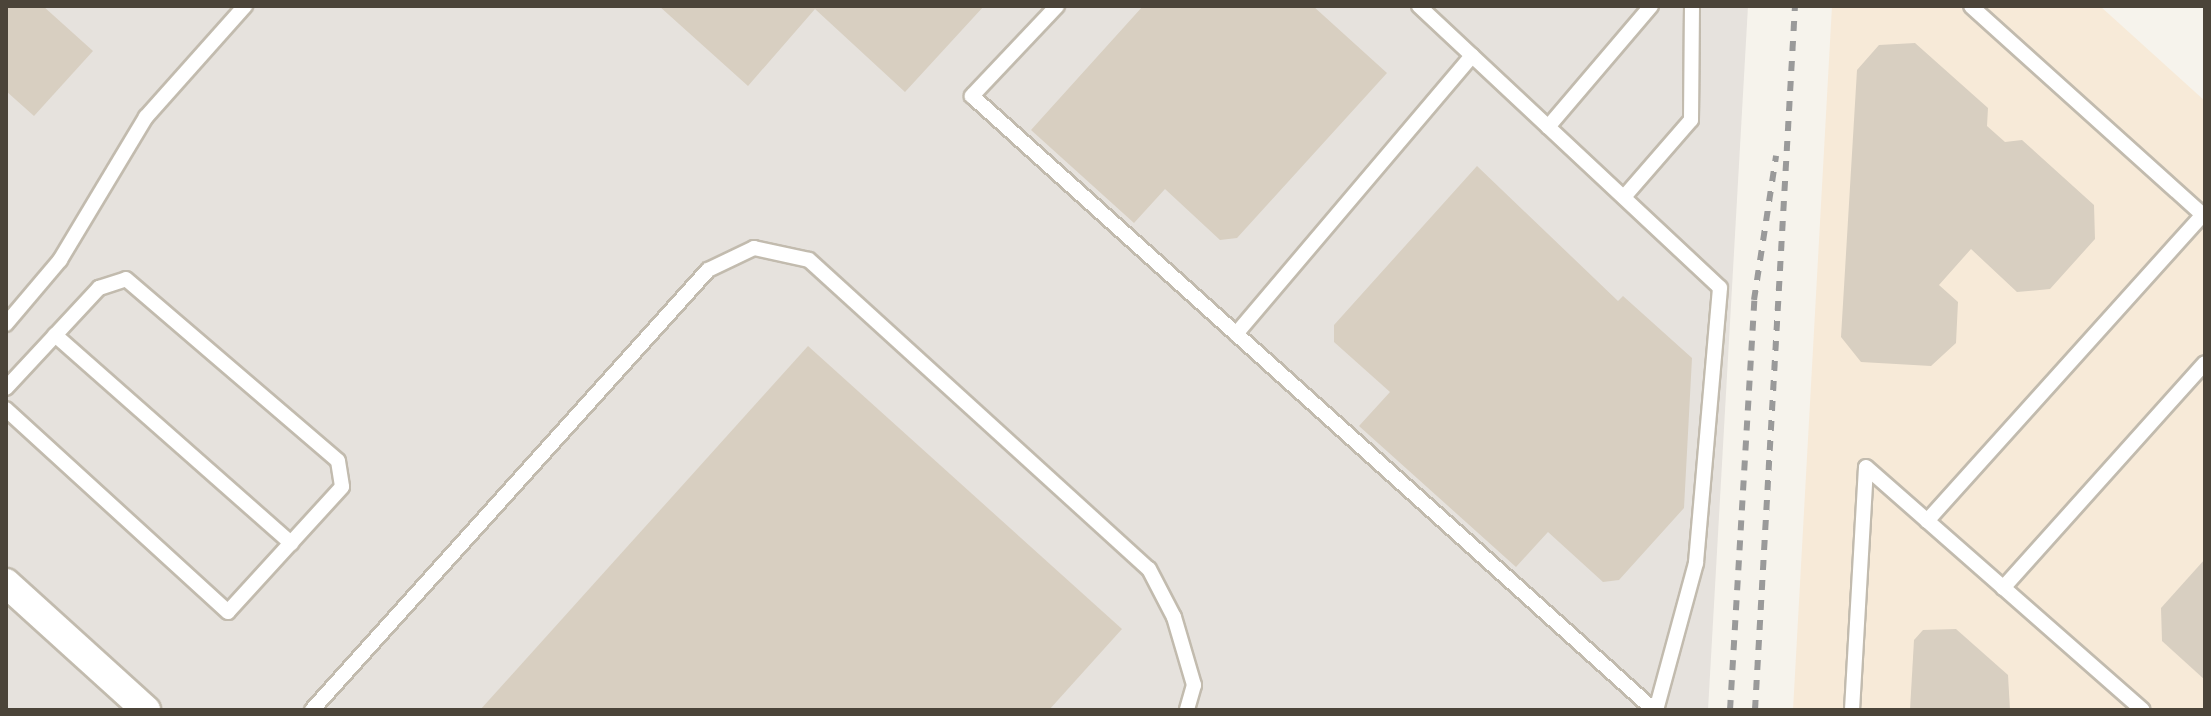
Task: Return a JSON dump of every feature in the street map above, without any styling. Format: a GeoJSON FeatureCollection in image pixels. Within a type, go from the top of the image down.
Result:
{"type":"FeatureCollection","features":[{"type":"Feature","properties":{"kind":"street"},"geometry":{"type":"LineString","coordinates":[[6,583],[146,710]]}},
{"type":"Feature","properties":{"kind":"lane"},"geometry":{"type":"LineString","coordinates":[[6,324],[60,260],[146,117],[245,6]]}},
{"type":"Feature","properties":{"kind":"lane"},"geometry":{"type":"LineString","coordinates":[[1057,6],[972,96],[1655,710],[1696,563],[1720,288],[1419,6]]}},
{"type":"Feature","properties":{"kind":"lane"},"geometry":{"type":"LineString","coordinates":[[1548,127],[1651,6]]}},
{"type":"Feature","properties":{"kind":"lane"},"geometry":{"type":"LineString","coordinates":[[1624,197],[1691,120],[1692,6]]}},
{"type":"Feature","properties":{"kind":"lane"},"geometry":{"type":"LineString","coordinates":[[1927,521],[2204,216],[1971,6]]}},
{"type":"Feature","properties":{"kind":"lane"},"geometry":{"type":"LineString","coordinates":[[1236,334],[1472,56]]}},
{"type":"Feature","properties":{"kind":"lane"},"geometry":{"type":"LineString","coordinates":[[312,710],[708,270],[754,248],[809,260],[1149,569],[1174,617],[1194,685],[1187,710]]}},
{"type":"Feature","properties":{"kind":"lane"},"geometry":{"type":"LineString","coordinates":[[6,388],[99,288],[126,279],[338,461],[342,487],[228,612],[6,409]]}},
{"type":"Feature","properties":{"kind":"lane"},"geometry":{"type":"LineString","coordinates":[[55,335],[291,543]]}},
{"type":"Feature","properties":{"kind":"lane"},"geometry":{"type":"LineString","coordinates":[[2003,588],[2205,363]]}},
{"type":"Feature","properties":{"kind":"lane"},"geometry":{"type":"LineString","coordinates":[[1852,710],[1866,467],[2143,710]]}},
{"type":"Feature","properties":{"kind":"shaded area"},"geometry":{"type":"Polygon","coordinates":[[[6,6],[1748,6],[1708,710],[6,710],[6,6]]]}},
{"type":"Feature","properties":{"kind":"shaded area"},"geometry":{"type":"Polygon","coordinates":[[[1832,6],[2100,6],[2205,101],[2205,710],[1793,710],[1832,6]]]}},
{"type":"Feature","properties":{"kind":"building"},"geometry":{"type":"Polygon","coordinates":[[[6,6],[43,6],[93,51],[34,116],[6,91],[6,6]]]}},
{"type":"Feature","properties":{"kind":"building"},"geometry":{"type":"Polygon","coordinates":[[[659,6],[984,6],[905,92],[815,9],[748,86],[659,6]]]}},
{"type":"Feature","properties":{"kind":"building"},"geometry":{"type":"Polygon","coordinates":[[[1143,6],[1313,6],[1387,73],[1237,238],[1220,240],[1165,189],[1134,223],[1031,130],[1143,6]]]}},
{"type":"Feature","properties":{"kind":"building"},"geometry":{"type":"Polygon","coordinates":[[[1915,43],[1988,108],[1987,126],[2005,142],[2022,140],[2094,205],[2095,239],[2050,289],[2017,292],[1971,249],[1939,285],[1958,302],[1956,343],[1931,366],[1861,362],[1841,337],[1857,70],[1879,45],[1915,43]]]}},
{"type":"Feature","properties":{"kind":"building"},"geometry":{"type":"Polygon","coordinates":[[[1477,166],[1618,301],[1623,296],[1692,358],[1684,508],[1619,580],[1603,582],[1548,532],[1516,567],[1359,426],[1390,392],[1334,342],[1334,325],[1477,166]]]}},
{"type":"Feature","properties":{"kind":"building"},"geometry":{"type":"Polygon","coordinates":[[[808,346],[1122,629],[1049,710],[480,710],[808,346]]]}},
{"type":"Feature","properties":{"kind":"building"},"geometry":{"type":"Polygon","coordinates":[[[2205,559],[2205,680],[2162,641],[2161,608],[2205,559]]]}},
{"type":"Feature","properties":{"kind":"building"},"geometry":{"type":"Polygon","coordinates":[[[1956,629],[2008,675],[2010,710],[1910,710],[1914,640],[1923,630],[1956,629]]]}},
{"type":"Feature","properties":{"kind":"railway"},"geometry":{"type":"LineString","coordinates":[[1755,710],[1795,6]]}},
{"type":"Feature","properties":{"kind":"railway"},"geometry":{"type":"LineString","coordinates":[[1730,710],[1754,300],[1776,156]]}}]}
